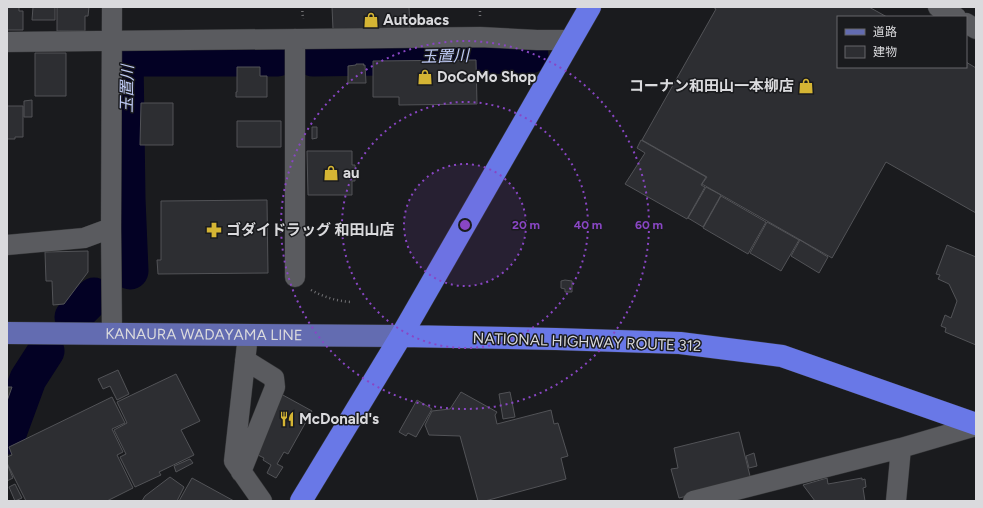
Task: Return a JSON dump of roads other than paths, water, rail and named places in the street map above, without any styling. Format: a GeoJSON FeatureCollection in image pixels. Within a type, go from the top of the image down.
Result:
{"type":"FeatureCollection","features":[{"type":"Feature","properties":{"kind":"highway"},"geometry":{"type":"LineString","coordinates":[[301,501],[402,336],[590,7]]}},
{"type":"Feature","properties":{"kind":"highway","name":"NATIONAL HIGHWAY ROUTE 312"},"geometry":{"type":"LineString","coordinates":[[402,336],[556,338],[680,343],[782,356],[976,425]]}},
{"type":"Feature","properties":{"kind":"main road","name":"KANAURA WADAYAMA LINE"},"geometry":{"type":"LineString","coordinates":[[7,333],[402,336]]}},
{"type":"Feature","properties":{"kind":"street"},"geometry":{"type":"LineString","coordinates":[[112,7],[112,334]]}},
{"type":"Feature","properties":{"kind":"street"},"geometry":{"type":"LineString","coordinates":[[938,7],[954,16]]}},
{"type":"Feature","properties":{"kind":"street"},"geometry":{"type":"LineString","coordinates":[[967,24],[976,29]]}},
{"type":"Feature","properties":{"kind":"street"},"geometry":{"type":"LineString","coordinates":[[7,42],[480,37],[571,40]]}},
{"type":"Feature","properties":{"kind":"street"},"geometry":{"type":"LineString","coordinates":[[295,39],[295,277]]}},
{"type":"Feature","properties":{"kind":"street"},"geometry":{"type":"LineString","coordinates":[[7,245],[84,238],[111,228]]}},
{"type":"Feature","properties":{"kind":"street"},"geometry":{"type":"LineString","coordinates":[[248,335],[234,461],[262,501]]}},
{"type":"Feature","properties":{"kind":"street"},"geometry":{"type":"LineString","coordinates":[[241,472],[275,387],[274,378],[245,360]]}},
{"type":"Feature","properties":{"kind":"street"},"geometry":{"type":"LineString","coordinates":[[693,501],[901,448],[976,425]]}},
{"type":"Feature","properties":{"kind":"street"},"geometry":{"type":"LineString","coordinates":[[896,501],[901,448]]}},
{"type":"Feature","properties":{"kind":"waterway","name":"玉置川"},"geometry":{"type":"LineString","coordinates":[[313,58],[530,55]]}},
{"type":"Feature","properties":{"kind":"waterway","name":"玉置川"},"geometry":{"type":"LineString","coordinates":[[130,271],[127,199],[125,58],[278,58]]}},
{"type":"Feature","properties":{"kind":"waterway","name":"玉置川"},"geometry":{"type":"LineString","coordinates":[[73,317],[94,296]]}},
{"type":"Feature","properties":{"kind":"waterway","name":"玉置川"},"geometry":{"type":"LineString","coordinates":[[7,436],[28,379],[46,351]]}},
{"type":"Feature","properties":{"kind":"place","name":"Autobacs"},"geometry":{"type":"Point","coordinates":[371,20]}},
{"type":"Feature","properties":{"kind":"place","name":"DoCoMo Shop"},"geometry":{"type":"Point","coordinates":[425,77]}},
{"type":"Feature","properties":{"kind":"place","name":"コーナン和田山一本柳店"},"geometry":{"type":"Point","coordinates":[806,86]}},
{"type":"Feature","properties":{"kind":"place","name":"au"},"geometry":{"type":"Point","coordinates":[331,173]}},
{"type":"Feature","properties":{"kind":"place","name":"ゴダイドラッグ 和田山店"},"geometry":{"type":"Point","coordinates":[214,230]}},
{"type":"Feature","properties":{"kind":"place","name":"McDonald's"},"geometry":{"type":"Point","coordinates":[287,419]}}]}
